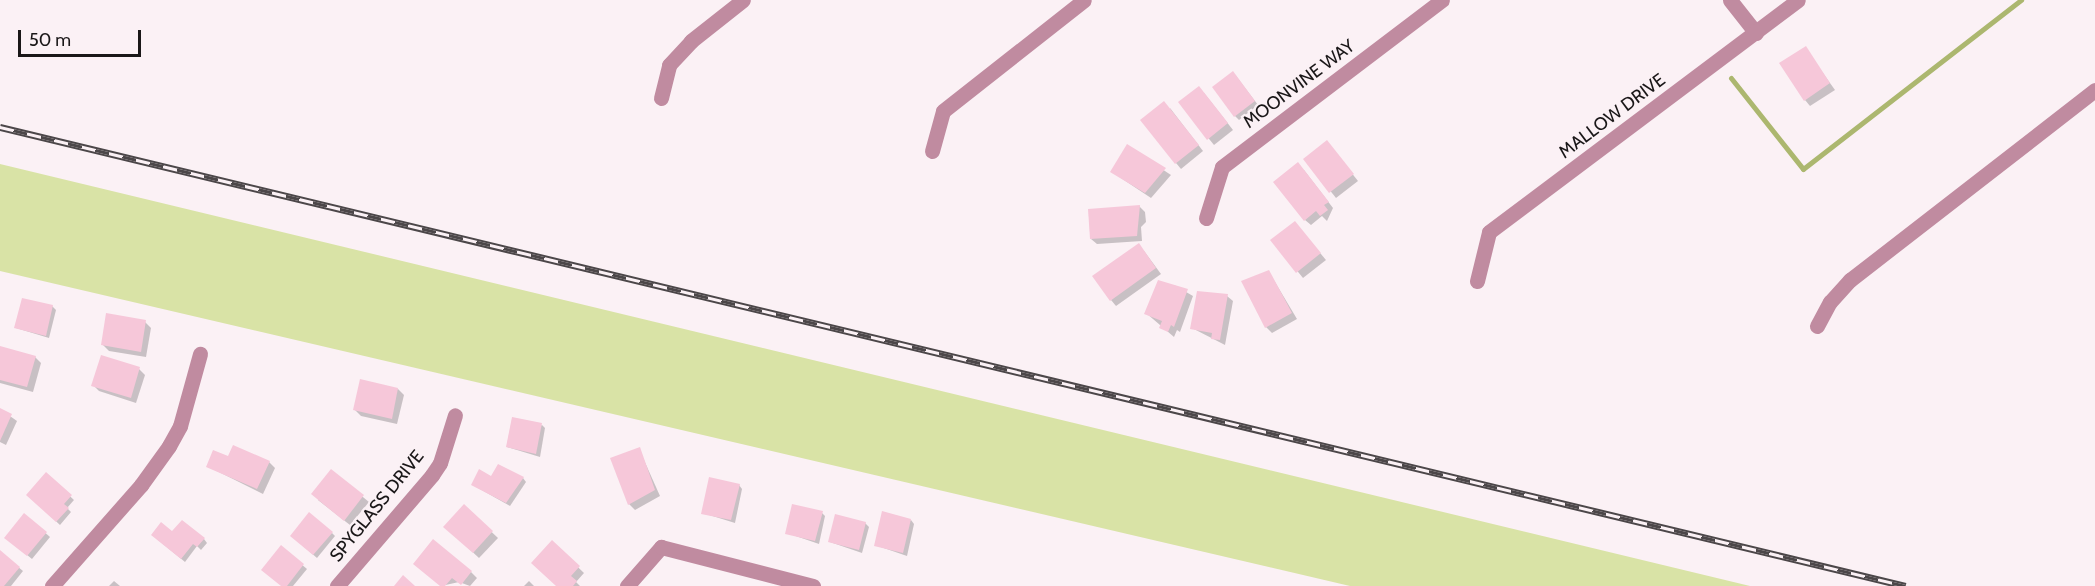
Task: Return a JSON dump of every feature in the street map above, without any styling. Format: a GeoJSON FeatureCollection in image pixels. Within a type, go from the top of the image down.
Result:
{"type":"FeatureCollection","features":[{"type":"Feature","properties":{"kind":"street"},"geometry":{"type":"LineString","coordinates":[[661,98],[669,65],[691,41],[743,0]]}},
{"type":"Feature","properties":{"kind":"street"},"geometry":{"type":"LineString","coordinates":[[932,151],[943,111],[1084,0]]}},
{"type":"Feature","properties":{"kind":"street","name":"MOONVINE WAY"},"geometry":{"type":"LineString","coordinates":[[1206,218],[1222,167],[1442,0]]}},
{"type":"Feature","properties":{"kind":"street"},"geometry":{"type":"LineString","coordinates":[[1730,0],[1756,33]]}},
{"type":"Feature","properties":{"kind":"street","name":"MALLOW DRIVE"},"geometry":{"type":"LineString","coordinates":[[1477,281],[1490,232],[1798,0]]}},
{"type":"Feature","properties":{"kind":"street"},"geometry":{"type":"LineString","coordinates":[[1817,326],[1830,302],[1850,280],[2095,90]]}},
{"type":"Feature","properties":{"kind":"street"},"geometry":{"type":"LineString","coordinates":[[52,586],[141,485],[169,446],[180,426],[200,354]]}},
{"type":"Feature","properties":{"kind":"street","name":"SPYGLASS DRIVE"},"geometry":{"type":"LineString","coordinates":[[337,586],[440,463],[455,415]]}},
{"type":"Feature","properties":{"kind":"street"},"geometry":{"type":"LineString","coordinates":[[627,586],[661,547],[813,586]]}},
{"type":"Feature","properties":{"kind":"green space"},"geometry":{"type":"Polygon","coordinates":[[[0,164],[1750,586],[1350,586],[0,271],[0,164]]]}},
{"type":"Feature","properties":{"kind":"building"},"geometry":{"type":"Polygon","coordinates":[[[1806,46],[1830,83],[1804,101],[1779,63],[1806,46]]]}},
{"type":"Feature","properties":{"kind":"building"},"geometry":{"type":"Polygon","coordinates":[[[1233,71],[1255,101],[1234,117],[1212,87],[1233,71]]]}},
{"type":"Feature","properties":{"kind":"building"},"geometry":{"type":"Polygon","coordinates":[[[1199,86],[1228,123],[1207,140],[1178,102],[1199,86]]]}},
{"type":"Feature","properties":{"kind":"building"},"geometry":{"type":"Polygon","coordinates":[[[1164,101],[1199,145],[1175,164],[1140,120],[1164,101]]]}},
{"type":"Feature","properties":{"kind":"building"},"geometry":{"type":"Polygon","coordinates":[[[1327,140],[1354,174],[1329,193],[1303,159],[1327,140]]]}},
{"type":"Feature","properties":{"kind":"building"},"geometry":{"type":"Polygon","coordinates":[[[1127,144],[1166,168],[1145,193],[1110,172],[1127,144]]]}},
{"type":"Feature","properties":{"kind":"building"},"geometry":{"type":"Polygon","coordinates":[[[1298,162],[1329,202],[1324,205],[1328,210],[1320,216],[1316,211],[1304,221],[1273,182],[1298,162]]]}},
{"type":"Feature","properties":{"kind":"building"},"geometry":{"type":"Polygon","coordinates":[[[1140,205],[1137,236],[1090,239],[1088,209],[1140,205]]]}},
{"type":"Feature","properties":{"kind":"building"},"geometry":{"type":"Polygon","coordinates":[[[1295,221],[1321,253],[1296,273],[1270,240],[1295,221]]]}},
{"type":"Feature","properties":{"kind":"building"},"geometry":{"type":"Polygon","coordinates":[[[1139,243],[1156,268],[1110,301],[1092,276],[1139,243]]]}},
{"type":"Feature","properties":{"kind":"building"},"geometry":{"type":"Polygon","coordinates":[[[1269,270],[1292,313],[1265,328],[1241,281],[1269,270]]]}},
{"type":"Feature","properties":{"kind":"building"},"geometry":{"type":"Polygon","coordinates":[[[1158,280],[1188,289],[1174,327],[1171,325],[1168,332],[1159,328],[1162,321],[1144,314],[1158,280]]]}},
{"type":"Feature","properties":{"kind":"building"},"geometry":{"type":"Polygon","coordinates":[[[1197,291],[1228,294],[1220,340],[1211,339],[1212,333],[1190,329],[1197,291]]]}},
{"type":"Feature","properties":{"kind":"building"},"geometry":{"type":"Polygon","coordinates":[[[22,298],[53,305],[46,336],[14,328],[22,298]]]}},
{"type":"Feature","properties":{"kind":"building"},"geometry":{"type":"Polygon","coordinates":[[[106,313],[146,320],[141,352],[101,345],[106,313]]]}},
{"type":"Feature","properties":{"kind":"building"},"geometry":{"type":"Polygon","coordinates":[[[0,346],[36,356],[27,387],[0,380],[0,346]]]}},
{"type":"Feature","properties":{"kind":"building"},"geometry":{"type":"Polygon","coordinates":[[[101,355],[140,367],[131,398],[91,386],[101,355]]]}},
{"type":"Feature","properties":{"kind":"building"},"geometry":{"type":"Polygon","coordinates":[[[360,379],[398,388],[392,419],[353,410],[360,379]]]}},
{"type":"Feature","properties":{"kind":"building"},"geometry":{"type":"Polygon","coordinates":[[[0,408],[12,414],[0,441],[0,408]]]}},
{"type":"Feature","properties":{"kind":"building"},"geometry":{"type":"Polygon","coordinates":[[[512,417],[542,423],[536,454],[506,447],[512,417]]]}},
{"type":"Feature","properties":{"kind":"building"},"geometry":{"type":"Polygon","coordinates":[[[233,445],[270,461],[257,489],[206,467],[213,450],[228,456],[233,445]]]}},
{"type":"Feature","properties":{"kind":"building"},"geometry":{"type":"Polygon","coordinates":[[[640,447],[655,490],[628,505],[610,458],[640,447]]]}},
{"type":"Feature","properties":{"kind":"building"},"geometry":{"type":"Polygon","coordinates":[[[498,464],[524,477],[506,503],[471,485],[479,469],[491,476],[498,464]]]}},
{"type":"Feature","properties":{"kind":"building"},"geometry":{"type":"Polygon","coordinates":[[[331,469],[364,495],[344,521],[311,494],[331,469]]]}},
{"type":"Feature","properties":{"kind":"building"},"geometry":{"type":"Polygon","coordinates":[[[46,472],[72,495],[64,504],[69,508],[56,522],[26,495],[46,472]]]}},
{"type":"Feature","properties":{"kind":"building"},"geometry":{"type":"Polygon","coordinates":[[[709,477],[740,484],[731,520],[701,514],[709,477]]]}},
{"type":"Feature","properties":{"kind":"building"},"geometry":{"type":"Polygon","coordinates":[[[464,504],[493,531],[473,553],[443,527],[464,504]]]}},
{"type":"Feature","properties":{"kind":"building"},"geometry":{"type":"Polygon","coordinates":[[[792,504],[823,511],[815,541],[785,534],[792,504]]]}},
{"type":"Feature","properties":{"kind":"building"},"geometry":{"type":"Polygon","coordinates":[[[882,511],[911,519],[903,553],[874,546],[882,511]]]}},
{"type":"Feature","properties":{"kind":"building"},"geometry":{"type":"Polygon","coordinates":[[[309,512],[333,532],[313,555],[290,536],[309,512]]]}},
{"type":"Feature","properties":{"kind":"building"},"geometry":{"type":"Polygon","coordinates":[[[24,513],[47,532],[27,556],[4,538],[24,513]]]}},
{"type":"Feature","properties":{"kind":"building"},"geometry":{"type":"Polygon","coordinates":[[[835,514],[866,522],[859,550],[828,542],[835,514]]]}},
{"type":"Feature","properties":{"kind":"building"},"geometry":{"type":"Polygon","coordinates":[[[182,520],[205,538],[197,547],[193,544],[181,559],[151,535],[161,522],[172,531],[182,520]]]}},
{"type":"Feature","properties":{"kind":"building"},"geometry":{"type":"Polygon","coordinates":[[[433,539],[472,571],[461,585],[452,578],[445,586],[440,586],[413,564],[433,539]]]}},
{"type":"Feature","properties":{"kind":"building"},"geometry":{"type":"Polygon","coordinates":[[[552,540],[580,566],[571,576],[577,581],[573,586],[556,586],[531,563],[552,540]]]}},
{"type":"Feature","properties":{"kind":"building"},"geometry":{"type":"Polygon","coordinates":[[[281,545],[304,564],[287,586],[281,586],[261,570],[281,545]]]}},
{"type":"Feature","properties":{"kind":"building"},"geometry":{"type":"Polygon","coordinates":[[[0,550],[20,567],[4,586],[0,586],[0,550]]]}},
{"type":"Feature","properties":{"kind":"building"},"geometry":{"type":"Polygon","coordinates":[[[403,575],[415,586],[394,586],[403,575]]]}},
{"type":"Feature","properties":{"kind":"waterway"},"geometry":{"type":"LineString","coordinates":[[1731,78],[1803,169],[2021,0]]}},
{"type":"Feature","properties":{"kind":"railway"},"geometry":{"type":"LineString","coordinates":[[0,127],[1906,586]]}}]}
